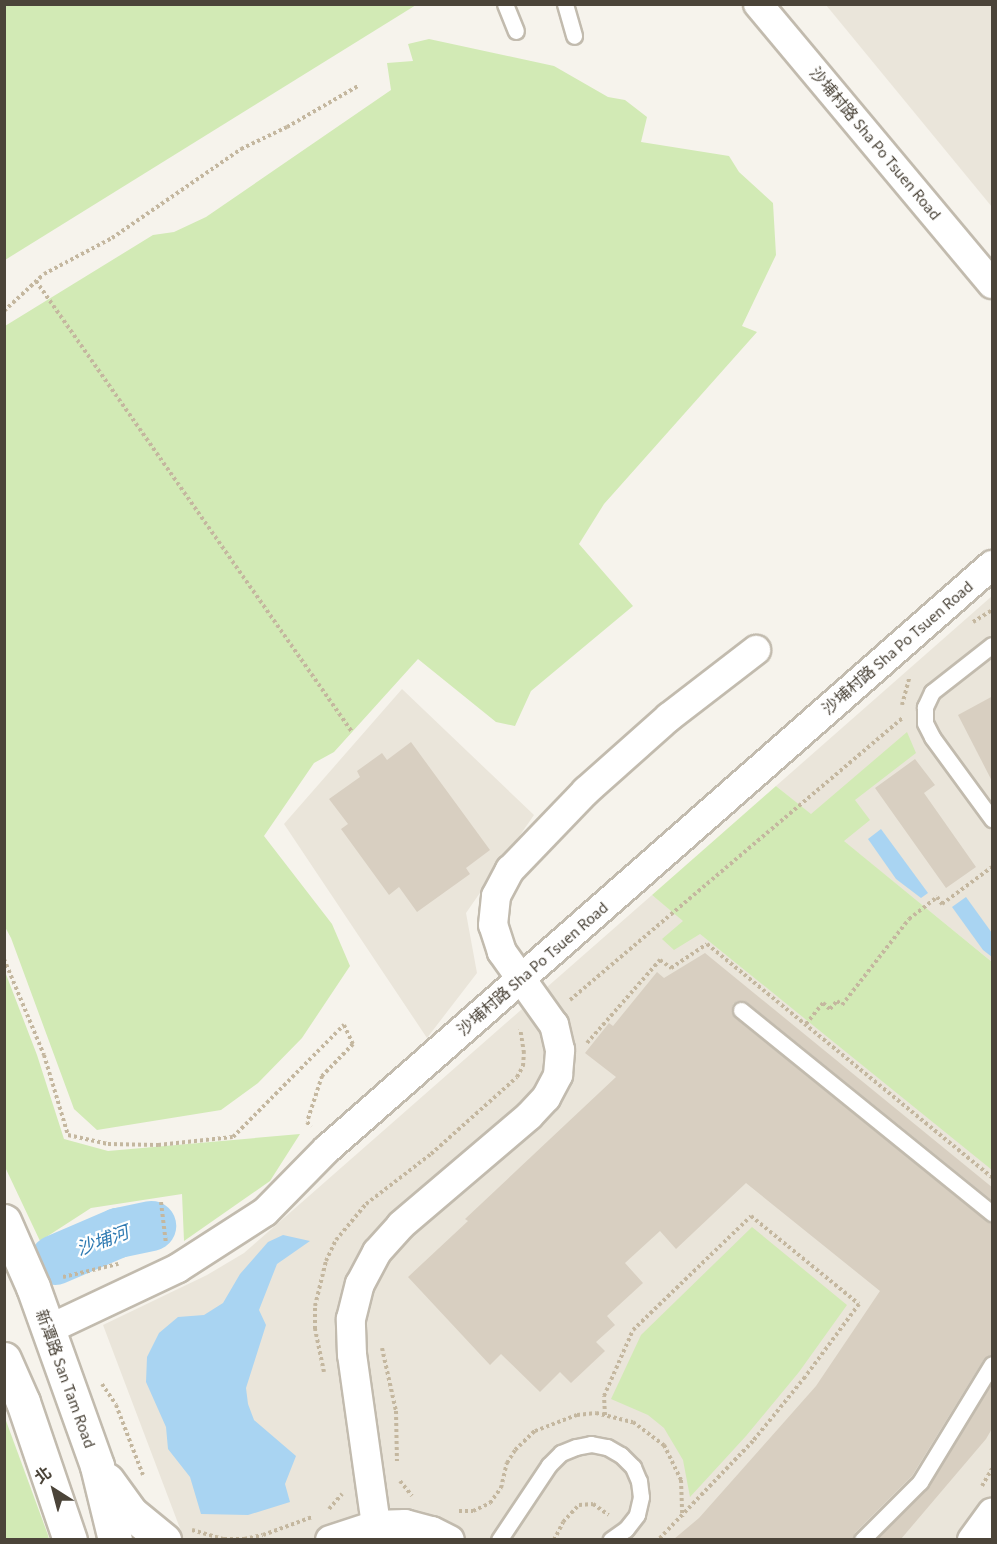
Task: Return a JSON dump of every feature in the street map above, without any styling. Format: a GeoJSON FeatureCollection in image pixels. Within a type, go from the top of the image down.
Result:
{"type":"FeatureCollection","features":[{"type":"Feature","properties":{"kind":"street","name":"沙埔村路 Sha Po Tsuen Road"},"geometry":{"type":"LineString","coordinates":[[758,4],[993,284]]}},
{"type":"Feature","properties":{"kind":"street","name":"沙埔村路 Sha Po Tsuen Road"},"geometry":{"type":"LineString","coordinates":[[47,1330],[178,1268],[265,1212],[327,1149],[993,566]]}},
{"type":"Feature","properties":{"kind":"street"},"geometry":{"type":"LineString","coordinates":[[376,1525],[352,1355],[351,1319],[360,1284],[377,1252],[401,1225],[452,1183],[546,1098],[558,1075],[560,1050],[554,1025],[502,952],[494,925],[496,896],[510,870],[586,790],[669,717],[756,650]]}},
{"type":"Feature","properties":{"kind":"street","name":"新潭路 San Tam Road"},"geometry":{"type":"LineString","coordinates":[[4,1221],[33,1287],[97,1466],[115,1539]]}},
{"type":"Feature","properties":{"kind":"street"},"geometry":{"type":"LineString","coordinates":[[22,1402],[28,1359],[35,1345],[47,1330]]}},
{"type":"Feature","properties":{"kind":"street"},"geometry":{"type":"LineString","coordinates":[[4,1359],[22,1402],[70,1539]]}},
{"type":"Feature","properties":{"kind":"street"},"geometry":{"type":"LineString","coordinates":[[97,1466],[131,1513],[176,1534]]}},
{"type":"Feature","properties":{"kind":"street"},"geometry":{"type":"LineString","coordinates":[[972,1539],[993,1512]]}},
{"type":"Feature","properties":{"kind":"street"},"geometry":{"type":"LineString","coordinates":[[330,1539],[376,1525],[405,1524],[432,1531],[450,1539]]}},
{"type":"Feature","properties":{"kind":"lane"},"geometry":{"type":"LineString","coordinates":[[505,4],[516,31]]}},
{"type":"Feature","properties":{"kind":"lane"},"geometry":{"type":"LineString","coordinates":[[565,4],[574,36]]}},
{"type":"Feature","properties":{"kind":"lane"},"geometry":{"type":"LineString","coordinates":[[993,645],[932,692],[925,707],[925,723],[932,737],[993,819]]}},
{"type":"Feature","properties":{"kind":"lane"},"geometry":{"type":"LineString","coordinates":[[741,1010],[993,1213]]}},
{"type":"Feature","properties":{"kind":"lane"},"geometry":{"type":"LineString","coordinates":[[862,1539],[920,1482],[993,1364]]}},
{"type":"Feature","properties":{"kind":"lane"},"geometry":{"type":"LineString","coordinates":[[500,1539],[549,1465],[561,1453],[591,1444],[607,1447],[621,1455],[633,1467],[639,1481],[641,1497],[637,1515],[627,1528],[610,1539]]}},
{"type":"Feature","properties":{"kind":"path"},"geometry":{"type":"LineString","coordinates":[[4,311],[44,274],[112,238],[241,149],[287,127],[358,86]]}},
{"type":"Feature","properties":{"kind":"path"},"geometry":{"type":"LineString","coordinates":[[36,281],[352,732]]}},
{"type":"Feature","properties":{"kind":"path"},"geometry":{"type":"LineString","coordinates":[[965,628],[993,610]]}},
{"type":"Feature","properties":{"kind":"path"},"geometry":{"type":"LineString","coordinates":[[549,1018],[903,718],[903,694],[914,671]]}},
{"type":"Feature","properties":{"kind":"path"},"geometry":{"type":"LineString","coordinates":[[806,1024],[823,1003],[830,1009],[837,1001],[842,1005],[909,919],[937,897],[942,904],[993,867]]}},
{"type":"Feature","properties":{"kind":"path"},"geometry":{"type":"LineString","coordinates":[[584,1047],[660,960],[671,968],[707,944],[993,1177]]}},
{"type":"Feature","properties":{"kind":"path"},"geometry":{"type":"LineString","coordinates":[[4,959],[44,1055],[68,1135],[108,1144],[158,1145],[233,1137],[344,1025],[353,1044],[322,1076],[307,1122]]}},
{"type":"Feature","properties":{"kind":"path"},"geometry":{"type":"LineString","coordinates":[[324,1374],[318,1352],[315,1306],[326,1261],[336,1240],[366,1204],[431,1154],[504,1090],[517,1077],[523,1066],[524,1039],[515,1015],[500,998]]}},
{"type":"Feature","properties":{"kind":"path"},"geometry":{"type":"LineString","coordinates":[[161,1202],[167,1251],[178,1268]]}},
{"type":"Feature","properties":{"kind":"path"},"geometry":{"type":"LineString","coordinates":[[605,1414],[604,1396],[633,1330],[751,1216],[859,1304],[805,1377],[753,1441],[682,1518],[658,1539]]}},
{"type":"Feature","properties":{"kind":"path"},"geometry":{"type":"LineString","coordinates":[[381,1343],[396,1411],[398,1473],[401,1482],[414,1497]]}},
{"type":"Feature","properties":{"kind":"path"},"geometry":{"type":"LineString","coordinates":[[96,1376],[116,1405],[146,1482]]}},
{"type":"Feature","properties":{"kind":"path"},"geometry":{"type":"LineString","coordinates":[[453,1509],[473,1511],[490,1503],[501,1488],[507,1463],[515,1450],[535,1431],[577,1415],[605,1414],[633,1422],[664,1445],[681,1480],[682,1518]]}},
{"type":"Feature","properties":{"kind":"path"},"geometry":{"type":"LineString","coordinates":[[176,1534],[224,1539],[263,1535],[323,1513],[333,1506],[344,1489]]}},
{"type":"Feature","properties":{"kind":"path"},"geometry":{"type":"LineString","coordinates":[[554,1539],[573,1510],[586,1503],[593,1504],[627,1528]]}},
{"type":"Feature","properties":{"kind":"shaded area"},"geometry":{"type":"Polygon","coordinates":[[[826,5],[992,5],[992,207],[826,5]]]}},
{"type":"Feature","properties":{"kind":"shaded area"},"geometry":{"type":"Polygon","coordinates":[[[992,596],[992,962],[776,786],[992,596]]]}},
{"type":"Feature","properties":{"kind":"shaded area"},"geometry":{"type":"Polygon","coordinates":[[[402,689],[534,815],[466,913],[477,973],[427,1038],[284,824],[402,689]]]}},
{"type":"Feature","properties":{"kind":"shaded area"},"geometry":{"type":"Polygon","coordinates":[[[652,895],[992,1169],[992,1539],[184,1539],[103,1325],[207,1275],[244,1253],[652,895]]]}},
{"type":"Feature","properties":{"kind":"green space"},"geometry":{"type":"Polygon","coordinates":[[[5,4],[416,4],[416,5],[5,260],[5,4]]]}},
{"type":"Feature","properties":{"kind":"green space"},"geometry":{"type":"Polygon","coordinates":[[[429,39],[554,66],[608,97],[625,100],[647,117],[641,142],[729,156],[739,172],[773,203],[776,255],[742,326],[757,332],[604,504],[579,544],[633,606],[531,691],[515,726],[496,722],[418,659],[334,752],[314,763],[264,836],[332,924],[350,966],[302,1038],[258,1083],[221,1110],[97,1130],[74,1109],[5,927],[5,326],[153,235],[174,232],[206,217],[391,90],[387,63],[413,61],[408,44],[429,39]]]}},
{"type":"Feature","properties":{"kind":"green space"},"geometry":{"type":"Polygon","coordinates":[[[907,732],[916,753],[855,800],[870,820],[844,841],[992,962],[992,1170],[700,934],[674,950],[662,939],[683,921],[652,895],[776,786],[811,814],[907,732]]]}},
{"type":"Feature","properties":{"kind":"green space"},"geometry":{"type":"Polygon","coordinates":[[[4,969],[37,1055],[64,1139],[108,1151],[300,1134],[270,1181],[184,1241],[182,1194],[91,1208],[40,1241],[5,1167],[4,969]]]}},
{"type":"Feature","properties":{"kind":"green space"},"geometry":{"type":"Polygon","coordinates":[[[752,1227],[847,1305],[799,1372],[746,1436],[690,1497],[683,1460],[664,1428],[648,1415],[611,1399],[641,1335],[752,1227]]]}},
{"type":"Feature","properties":{"kind":"green space"},"geometry":{"type":"Polygon","coordinates":[[[5,1418],[48,1535],[49,1539],[5,1539],[5,1418]]]}},
{"type":"Feature","properties":{"kind":"water"},"geometry":{"type":"Polygon","coordinates":[[[881,829],[928,893],[921,898],[896,879],[868,839],[881,829]]]}},
{"type":"Feature","properties":{"kind":"water"},"geometry":{"type":"Polygon","coordinates":[[[966,897],[992,933],[992,957],[983,950],[952,907],[966,897]]]}},
{"type":"Feature","properties":{"kind":"water"},"geometry":{"type":"Polygon","coordinates":[[[283,1235],[310,1241],[277,1264],[259,1310],[266,1325],[246,1388],[248,1404],[254,1420],[296,1456],[285,1484],[290,1502],[248,1515],[201,1514],[190,1477],[168,1449],[166,1427],[146,1382],[147,1357],[159,1333],[178,1317],[204,1315],[223,1303],[240,1274],[268,1242],[283,1235]]]}},
{"type":"Feature","properties":{"kind":"building"},"geometry":{"type":"Polygon","coordinates":[[[993,696],[993,783],[958,715],[993,696]]]}},
{"type":"Feature","properties":{"kind":"building"},"geometry":{"type":"Polygon","coordinates":[[[411,742],[490,850],[466,868],[470,874],[417,912],[399,887],[389,895],[341,829],[348,824],[329,799],[360,777],[357,771],[382,753],[387,760],[411,742]]]}},
{"type":"Feature","properties":{"kind":"building"},"geometry":{"type":"Polygon","coordinates":[[[915,759],[935,785],[924,793],[976,867],[946,888],[875,788],[915,759]]]}},
{"type":"Feature","properties":{"kind":"building"},"geometry":{"type":"Polygon","coordinates":[[[705,953],[993,1188],[993,1201],[747,1002],[738,1001],[733,1004],[732,1013],[735,1018],[986,1221],[993,1222],[993,1354],[984,1359],[912,1476],[855,1533],[853,1539],[674,1539],[699,1518],[816,1386],[880,1291],[746,1183],[676,1249],[660,1231],[625,1263],[643,1283],[607,1316],[615,1325],[596,1342],[605,1351],[571,1383],[560,1372],[540,1392],[501,1354],[490,1365],[408,1277],[468,1221],[465,1219],[616,1077],[585,1053],[609,1023],[613,1026],[657,972],[664,978],[705,953]]]}},
{"type":"Feature","properties":{"kind":"building"},"geometry":{"type":"Polygon","coordinates":[[[993,1382],[993,1427],[986,1439],[901,1539],[876,1539],[928,1487],[993,1382]]]}},
{"type":"Feature","properties":{"kind":"waterway","name":"沙埔河"},"geometry":{"type":"LineString","coordinates":[[55,1260],[118,1233],[151,1226]]}}]}
